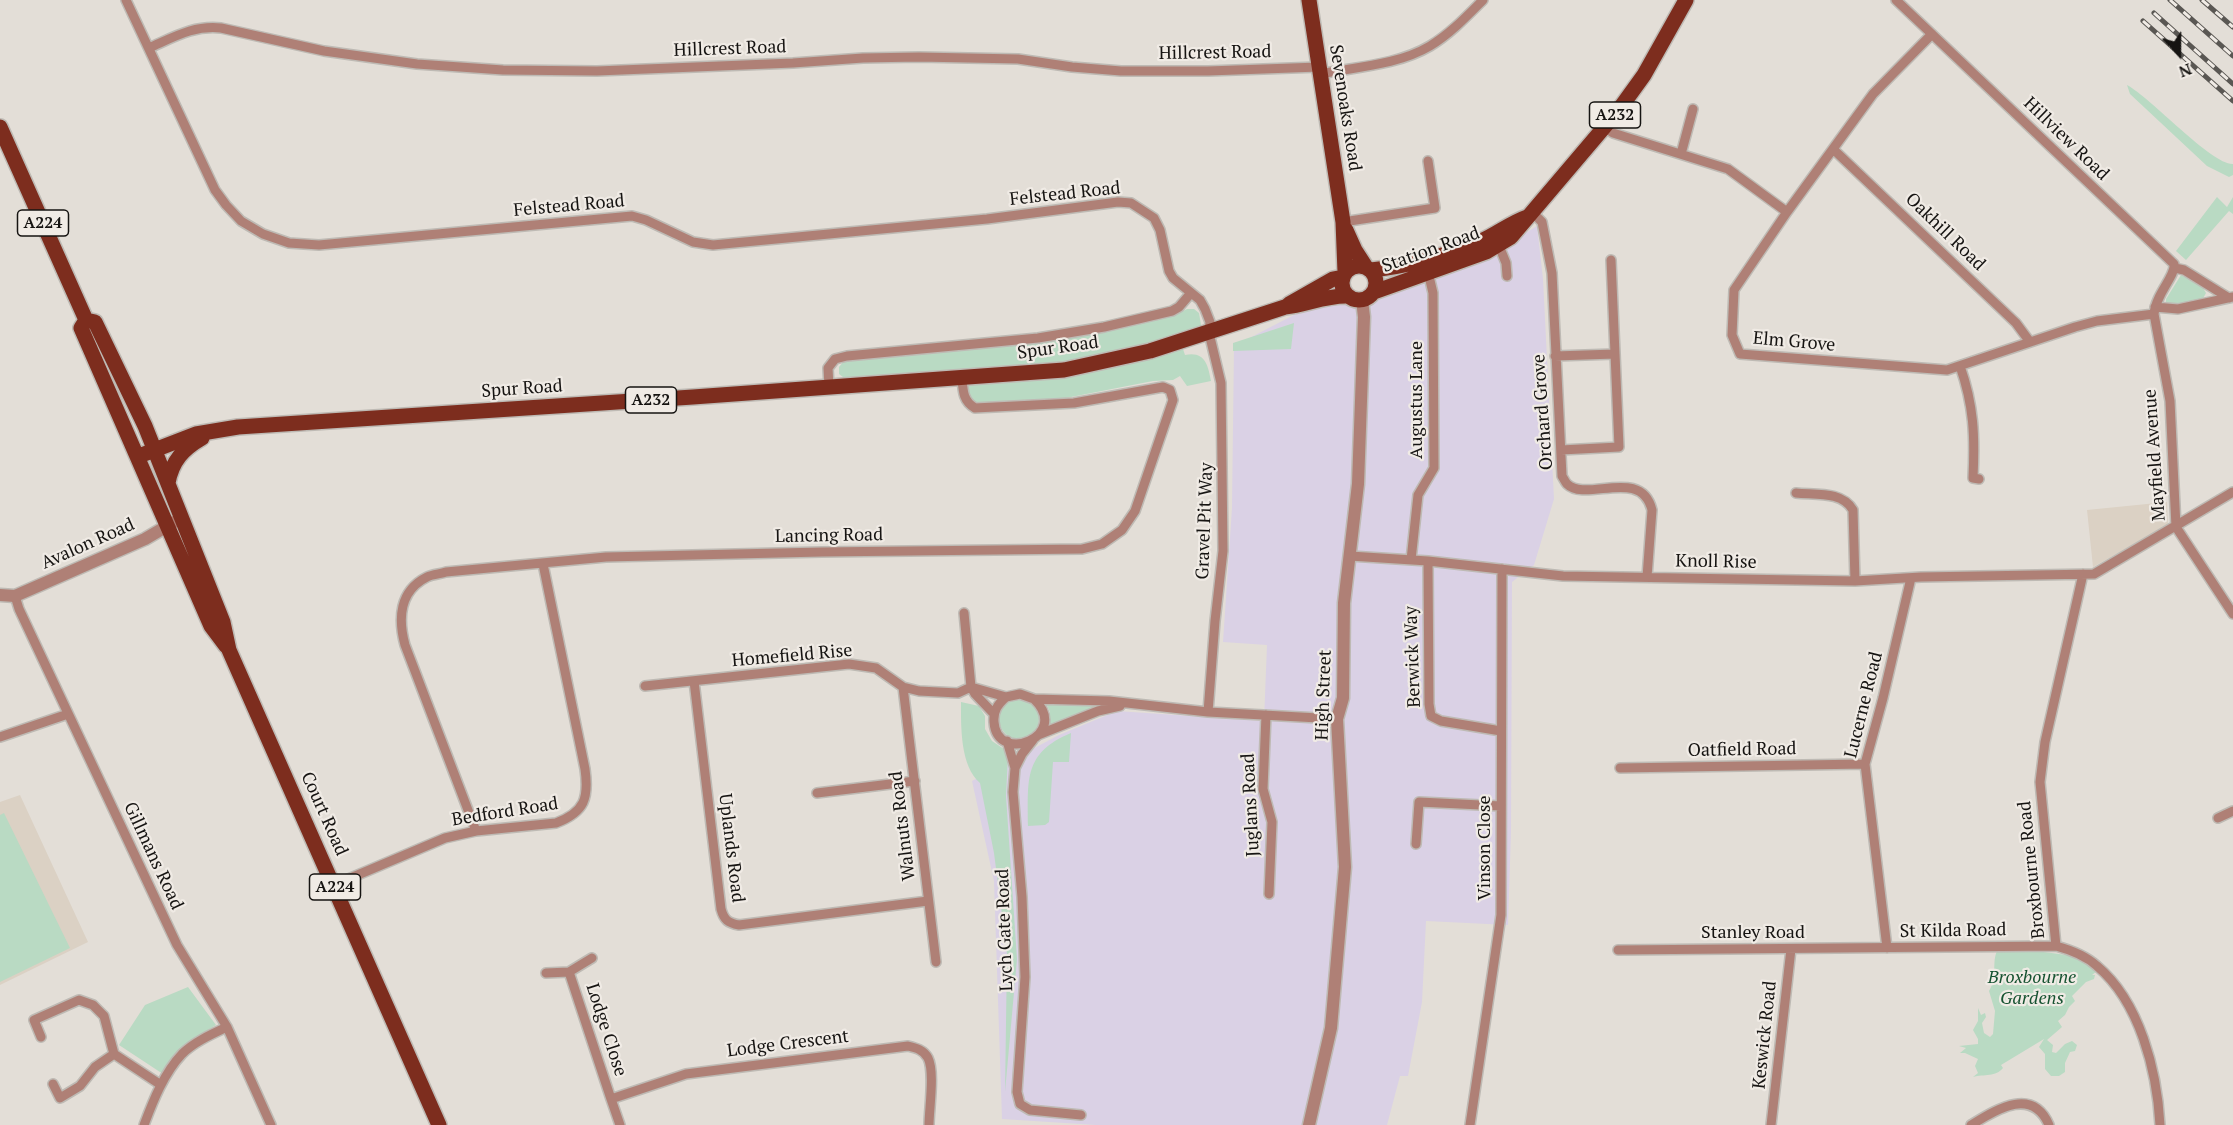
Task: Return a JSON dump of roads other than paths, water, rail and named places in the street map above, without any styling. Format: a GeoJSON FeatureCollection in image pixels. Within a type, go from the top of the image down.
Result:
{"type":"FeatureCollection","features":[{"type":"Feature","properties":{"kind":"main road","name":"Sevenoaks Road"},"geometry":{"type":"LineString","coordinates":[[1309,0],[1343,222],[1344,274]]}},
{"type":"Feature","properties":{"kind":"main road","name":"Station Road"},"geometry":{"type":"LineString","coordinates":[[1361,296],[1486,252],[1510,223],[1530,215],[1605,128],[1634,90],[1686,0]]}},
{"type":"Feature","properties":{"kind":"main road","name":"Court Road"},"geometry":{"type":"LineString","coordinates":[[0,127],[86,320]]}},
{"type":"Feature","properties":{"kind":"main road","name":"Sevenoaks Road"},"geometry":{"type":"LineString","coordinates":[[1343,222],[1355,250],[1369,268]]}},
{"type":"Feature","properties":{"kind":"main road","name":"Station Road"},"geometry":{"type":"LineString","coordinates":[[1369,268],[1401,267],[1474,243],[1496,239]]}},
{"type":"Feature","properties":{"kind":"main road"},"geometry":{"type":"LineString","coordinates":[[1354,266],[1369,268],[1376,281],[1361,296],[1342,287],[1344,274],[1354,266]]}},
{"type":"Feature","properties":{"kind":"main road","name":"Spur Road"},"geometry":{"type":"LineString","coordinates":[[1285,307],[1344,274]]}},
{"type":"Feature","properties":{"kind":"main road","name":"Spur Road"},"geometry":{"type":"LineString","coordinates":[[139,456],[196,434],[217,429],[1064,370],[1150,351],[1285,307],[1306,305],[1329,297],[1361,296]]}},
{"type":"Feature","properties":{"kind":"main road","name":"Court Road"},"geometry":{"type":"LineString","coordinates":[[86,320],[95,322],[118,367],[154,449],[223,621],[229,650],[439,1125]]}},
{"type":"Feature","properties":{"kind":"main road","name":"Court Road"},"geometry":{"type":"LineString","coordinates":[[86,320],[81,328],[139,456],[211,626],[229,650]]}},
{"type":"Feature","properties":{"kind":"main road"},"geometry":{"type":"LineString","coordinates":[[168,483],[180,453],[217,429]]}},
{"type":"Feature","properties":{"kind":"street","name":"Felstead Road"},"geometry":{"type":"LineString","coordinates":[[126,0],[215,190],[241,221],[263,234],[289,243],[319,245],[632,216],[646,220],[693,242],[713,245],[987,219],[1118,202],[1131,203],[1154,218],[1160,230],[1169,271],[1178,284],[1191,293],[1205,309],[1210,322],[1209,333]]}},
{"type":"Feature","properties":{"kind":"street","name":"Hillcrest Road"},"geometry":{"type":"LineString","coordinates":[[149,48],[189,29],[206,26],[324,51],[417,64],[503,70],[617,70],[919,57],[1018,59],[1072,68],[1121,71],[1320,70],[1404,58],[1429,47],[1451,31],[1482,0]]}},
{"type":"Feature","properties":{"kind":"street","name":"Hillview Road"},"geometry":{"type":"LineString","coordinates":[[1896,0],[2172,262],[2175,268]]}},
{"type":"Feature","properties":{"kind":"street","name":"Elm Grove"},"geometry":{"type":"LineString","coordinates":[[1932,34],[1873,94],[1786,212],[1734,290],[1732,335],[1740,354],[1947,370],[2097,321],[2155,310],[2178,309],[2231,297]]}},
{"type":"Feature","properties":{"kind":"street"},"geometry":{"type":"LineString","coordinates":[[1681,154],[1693,109]]}},
{"type":"Feature","properties":{"kind":"street"},"geometry":{"type":"LineString","coordinates":[[1605,128],[1613,133],[1728,169],[1786,212]]}},
{"type":"Feature","properties":{"kind":"street","name":"Oakhill Road"},"geometry":{"type":"LineString","coordinates":[[1833,149],[2016,323],[2030,342]]}},
{"type":"Feature","properties":{"kind":"street"},"geometry":{"type":"LineString","coordinates":[[1343,222],[1435,208],[1428,161]]}},
{"type":"Feature","properties":{"kind":"street","name":"Orchard Grove"},"geometry":{"type":"LineString","coordinates":[[1530,215],[1542,222],[1552,273],[1562,476],[1568,485],[1576,489],[1626,488],[1641,491],[1649,499],[1652,510],[1647,577]]}},
{"type":"Feature","properties":{"kind":"street"},"geometry":{"type":"LineString","coordinates":[[1496,239],[1506,263],[1507,276]]}},
{"type":"Feature","properties":{"kind":"street"},"geometry":{"type":"LineString","coordinates":[[1561,450],[1619,447],[1611,260]]}},
{"type":"Feature","properties":{"kind":"street"},"geometry":{"type":"LineString","coordinates":[[2155,310],[2160,292],[2175,268],[2184,270],[2231,297]]}},
{"type":"Feature","properties":{"kind":"street","name":"Augustus Lane"},"geometry":{"type":"LineString","coordinates":[[1411,560],[1418,495],[1434,468],[1433,293],[1428,272]]}},
{"type":"Feature","properties":{"kind":"street","name":"Spur Road"},"geometry":{"type":"LineString","coordinates":[[829,387],[828,368],[835,359],[1038,338],[1104,327],[1172,311],[1179,307],[1191,293]]}},
{"type":"Feature","properties":{"kind":"street","name":"High Street"},"geometry":{"type":"LineString","coordinates":[[1309,1125],[1331,1028],[1345,867],[1337,719],[1343,698],[1344,603],[1358,484],[1364,317],[1361,296]]}},
{"type":"Feature","properties":{"kind":"street","name":"Mayfield Avenue"},"geometry":{"type":"LineString","coordinates":[[2155,310],[2170,401],[2176,527],[2233,614]]}},
{"type":"Feature","properties":{"kind":"street","name":"Gravel Pit Way"},"geometry":{"type":"LineString","coordinates":[[1208,712],[1224,529],[1222,391],[1217,360],[1209,333]]}},
{"type":"Feature","properties":{"kind":"street"},"geometry":{"type":"LineString","coordinates":[[1555,356],[1615,354]]}},
{"type":"Feature","properties":{"kind":"street"},"geometry":{"type":"LineString","coordinates":[[1960,366],[1970,392],[1973,412],[1975,438],[1973,478],[1979,479]]}},
{"type":"Feature","properties":{"kind":"street","name":"Lancing Road"},"geometry":{"type":"LineString","coordinates":[[476,831],[405,645],[400,626],[402,608],[411,590],[427,577],[446,572],[606,557],[1082,549],[1102,544],[1122,530],[1135,511],[1173,400],[1170,390],[1163,387],[1074,403],[975,408],[967,404],[962,378]]}},
{"type":"Feature","properties":{"kind":"street","name":"Knoll Rise"},"geometry":{"type":"LineString","coordinates":[[1350,555],[1563,576],[1855,581],[2094,574],[2233,492]]}},
{"type":"Feature","properties":{"kind":"street"},"geometry":{"type":"LineString","coordinates":[[1796,493],[1838,497],[1849,502],[1853,510],[1855,581]]}},
{"type":"Feature","properties":{"kind":"street","name":"Avalon Road"},"geometry":{"type":"LineString","coordinates":[[0,595],[15,596],[145,539],[168,526],[180,516],[180,510]]}},
{"type":"Feature","properties":{"kind":"street","name":"Berwick Way"},"geometry":{"type":"LineString","coordinates":[[1428,561],[1428,704],[1431,716],[1442,721],[1501,732]]}},
{"type":"Feature","properties":{"kind":"street","name":"Bedford Road"},"geometry":{"type":"LineString","coordinates":[[334,885],[445,838],[476,831],[556,823],[568,819],[577,812],[585,800],[587,787],[585,769],[543,564]]}},
{"type":"Feature","properties":{"kind":"street","name":"Vinson Close"},"geometry":{"type":"LineString","coordinates":[[1470,1125],[1501,915],[1502,569]]}},
{"type":"Feature","properties":{"kind":"street","name":"Broxbourne Road"},"geometry":{"type":"LineString","coordinates":[[2083,574],[2045,742],[2040,782],[2056,946],[2079,954],[2092,962],[2108,976],[2122,995],[2144,1041],[2159,1109],[2160,1125]]}},
{"type":"Feature","properties":{"kind":"street","name":"Lucerne Road"},"geometry":{"type":"LineString","coordinates":[[1887,948],[1865,764],[1911,578]]}},
{"type":"Feature","properties":{"kind":"street","name":"Gillmans Road"},"geometry":{"type":"LineString","coordinates":[[15,596],[19,609],[177,945],[227,1027],[272,1125]]}},
{"type":"Feature","properties":{"kind":"street"},"geometry":{"type":"LineString","coordinates":[[964,613],[972,687],[975,694],[994,714]]}},
{"type":"Feature","properties":{"kind":"street","name":"Homefield Rise"},"geometry":{"type":"LineString","coordinates":[[645,687],[849,664],[876,668],[903,687],[919,691],[958,693],[972,687],[1005,697],[1020,694],[1034,699],[1109,701],[1208,712],[1337,719]]}},
{"type":"Feature","properties":{"kind":"street","name":"Uplands Road"},"geometry":{"type":"LineString","coordinates":[[694,681],[724,919],[730,924],[739,925],[928,901]]}},
{"type":"Feature","properties":{"kind":"street","name":"Walnuts Road"},"geometry":{"type":"LineString","coordinates":[[903,687],[936,962]]}},
{"type":"Feature","properties":{"kind":"street"},"geometry":{"type":"LineString","coordinates":[[1005,697],[994,714],[996,731],[1007,741],[1022,744],[1036,737],[1043,726],[1044,717],[1034,699]]}},
{"type":"Feature","properties":{"kind":"street","name":"Homefield Rise"},"geometry":{"type":"LineString","coordinates":[[1036,737],[1098,711],[1125,704]]}},
{"type":"Feature","properties":{"kind":"street"},"geometry":{"type":"LineString","coordinates":[[0,736],[68,714]]}},
{"type":"Feature","properties":{"kind":"street","name":"Juglans Road"},"geometry":{"type":"LineString","coordinates":[[1266,715],[1264,796],[1272,822],[1269,894]]}},
{"type":"Feature","properties":{"kind":"street","name":"Lych Gate Road"},"geometry":{"type":"LineString","coordinates":[[1015,768],[1022,754],[1036,737]]}},
{"type":"Feature","properties":{"kind":"street","name":"Lych Gate Road"},"geometry":{"type":"LineString","coordinates":[[1007,741],[1015,768],[1013,792],[1022,897],[1025,977],[1017,1092],[1020,1104],[1030,1110],[1081,1115]]}},
{"type":"Feature","properties":{"kind":"street","name":"Oatfield Road"},"geometry":{"type":"LineString","coordinates":[[1620,768],[1865,764]]}},
{"type":"Feature","properties":{"kind":"street"},"geometry":{"type":"LineString","coordinates":[[817,793],[915,781]]}},
{"type":"Feature","properties":{"kind":"street"},"geometry":{"type":"LineString","coordinates":[[1416,844],[1419,802],[1501,806]]}},
{"type":"Feature","properties":{"kind":"street"},"geometry":{"type":"LineString","coordinates":[[2218,818],[2233,811]]}},
{"type":"Feature","properties":{"kind":"street","name":"St Kilda Road"},"geometry":{"type":"LineString","coordinates":[[1887,948],[2056,946]]}},
{"type":"Feature","properties":{"kind":"street","name":"Stanley Road"},"geometry":{"type":"LineString","coordinates":[[1618,950],[1887,948]]}},
{"type":"Feature","properties":{"kind":"street","name":"Keswick Road"},"geometry":{"type":"LineString","coordinates":[[1771,1125],[1791,949]]}},
{"type":"Feature","properties":{"kind":"street","name":"Lodge Close"},"geometry":{"type":"LineString","coordinates":[[546,973],[569,972],[592,958]]}},
{"type":"Feature","properties":{"kind":"street","name":"Lodge Close"},"geometry":{"type":"LineString","coordinates":[[569,972],[611,1100]]}},
{"type":"Feature","properties":{"kind":"street"},"geometry":{"type":"LineString","coordinates":[[41,1037],[34,1020],[79,1000],[93,1005],[104,1016],[114,1054],[161,1085]]}},
{"type":"Feature","properties":{"kind":"street"},"geometry":{"type":"LineString","coordinates":[[144,1125],[161,1085],[182,1054],[203,1038],[227,1027]]}},
{"type":"Feature","properties":{"kind":"street","name":"Lodge Crescent"},"geometry":{"type":"LineString","coordinates":[[611,1100],[686,1074],[908,1046],[921,1050],[928,1058],[930,1069],[929,1125]]}},
{"type":"Feature","properties":{"kind":"street"},"geometry":{"type":"LineString","coordinates":[[53,1084],[60,1098],[80,1086],[95,1067],[114,1054]]}},
{"type":"Feature","properties":{"kind":"street"},"geometry":{"type":"LineString","coordinates":[[611,1100],[620,1125]]}},
{"type":"Feature","properties":{"kind":"street"},"geometry":{"type":"LineString","coordinates":[[1971,1125],[1998,1110],[2019,1104],[2034,1106],[2042,1113],[2049,1125]]}},
{"type":"Feature","properties":{"kind":"railway"},"geometry":{"type":"LineString","coordinates":[[2170,0],[2233,56]]}},
{"type":"Feature","properties":{"kind":"railway"},"geometry":{"type":"LineString","coordinates":[[2202,0],[2233,27]]}},
{"type":"Feature","properties":{"kind":"railway"},"geometry":{"type":"LineString","coordinates":[[2154,13],[2233,84]]}},
{"type":"Feature","properties":{"kind":"railway"},"geometry":{"type":"LineString","coordinates":[[2143,21],[2233,101]]}},
{"type":"Feature","properties":{"kind":"park label","name":"Broxbourne Gardens"},"geometry":{"type":"Point","coordinates":[2032,988]}}]}
